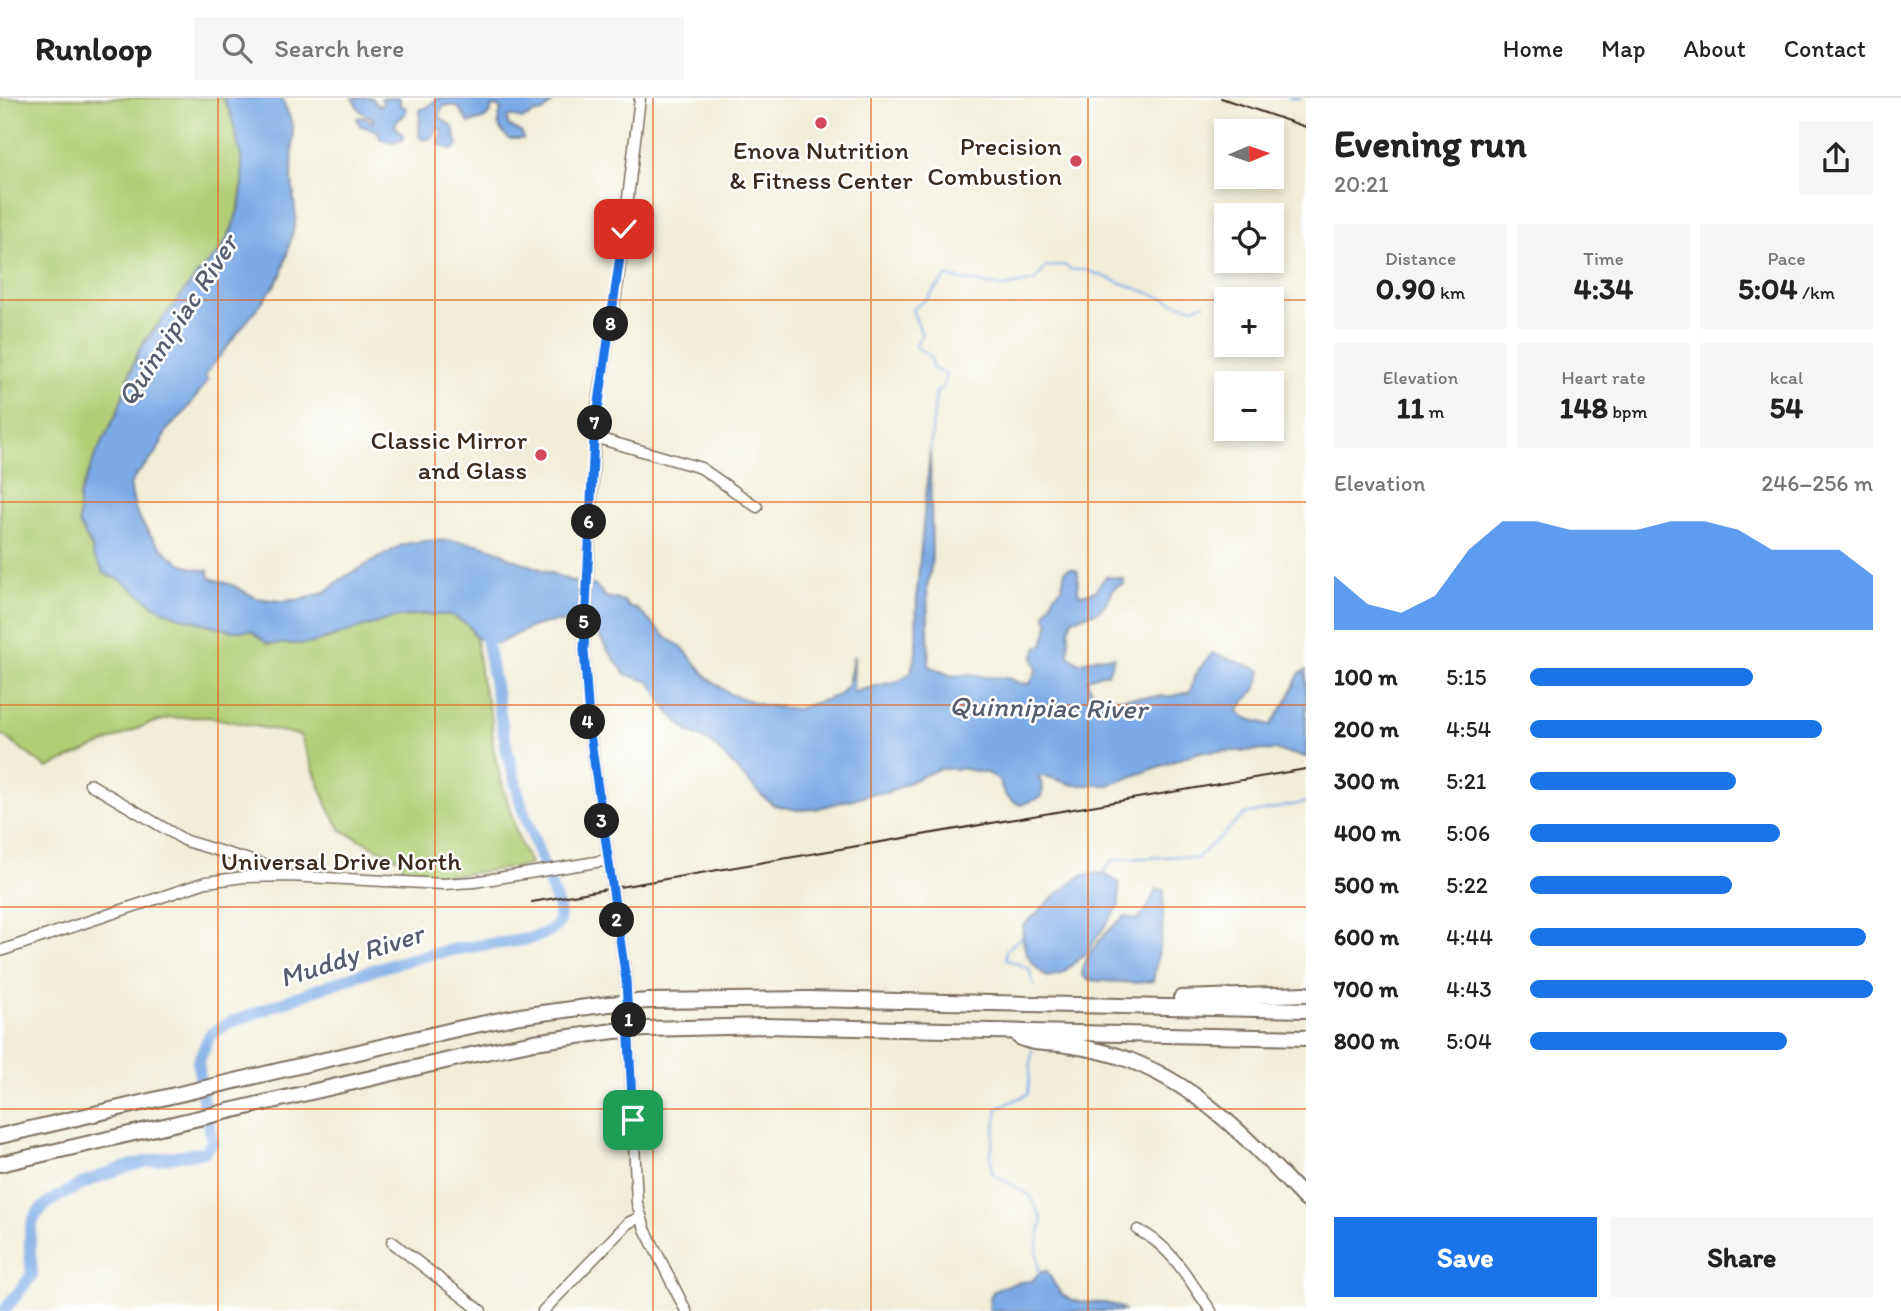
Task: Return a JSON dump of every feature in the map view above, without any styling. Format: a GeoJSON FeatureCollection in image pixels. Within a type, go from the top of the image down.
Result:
{"type":"FeatureCollection","features":[{"type":"Feature","properties":{"kind":"highway"},"geometry":{"type":"LineString","coordinates":[[1140,1006],[1174,998],[1306,994]]}},
{"type":"Feature","properties":{"kind":"highway"},"geometry":{"type":"LineString","coordinates":[[0,1136],[498,1020],[609,1004],[762,998],[1306,1010]]}},
{"type":"Feature","properties":{"kind":"highway"},"geometry":{"type":"LineString","coordinates":[[0,1164],[494,1050],[614,1031],[729,1026],[1306,1038]]}},
{"type":"Feature","properties":{"kind":"highway"},"geometry":{"type":"LineString","coordinates":[[1012,1032],[1029,1042],[1069,1045],[1108,1054],[1174,1081],[1200,1097],[1224,1117],[1306,1200]]}},
{"type":"Feature","properties":{"kind":"street"},"geometry":{"type":"LineString","coordinates":[[640,98],[618,279],[594,437],[584,620],[587,709],[626,980],[634,1175],[640,1217],[686,1311]]}},
{"type":"Feature","properties":{"kind":"street"},"geometry":{"type":"LineString","coordinates":[[594,437],[701,468],[757,507]]}},
{"type":"Feature","properties":{"kind":"street"},"geometry":{"type":"LineString","coordinates":[[90,783],[186,841],[272,867],[288,876]]}},
{"type":"Feature","properties":{"kind":"street","name":"Universal Drive North"},"geometry":{"type":"LineString","coordinates":[[0,951],[206,882],[244,877],[288,876],[443,884],[474,882],[608,860]]}},
{"type":"Feature","properties":{"kind":"street"},"geometry":{"type":"LineString","coordinates":[[543,1311],[628,1223],[640,1217]]}},
{"type":"Feature","properties":{"kind":"street"},"geometry":{"type":"LineString","coordinates":[[1138,1230],[1165,1247],[1211,1311]]}},
{"type":"Feature","properties":{"kind":"street"},"geometry":{"type":"LineString","coordinates":[[392,1242],[481,1311]]}},
{"type":"Feature","properties":{"kind":"green space"},"geometry":{"type":"Polygon","coordinates":[[[0,98],[223,98],[237,133],[242,170],[233,225],[213,260],[141,346],[118,411],[82,489],[79,499],[79,524],[104,573],[119,578],[155,606],[177,616],[233,631],[251,631],[268,644],[304,644],[326,640],[356,628],[416,615],[451,615],[468,625],[476,638],[500,776],[519,841],[531,865],[457,875],[401,872],[403,861],[341,830],[328,807],[300,735],[209,717],[170,718],[148,724],[47,768],[0,733],[0,98]]]}},
{"type":"Feature","properties":{"kind":"water","name":"Quinnipiac River"},"geometry":{"type":"Polygon","coordinates":[[[223,98],[282,98],[293,126],[292,181],[296,219],[281,275],[205,375],[208,380],[185,412],[167,430],[156,454],[130,485],[134,506],[142,523],[157,543],[176,559],[197,569],[208,570],[210,578],[232,585],[256,598],[281,601],[305,599],[327,591],[341,579],[402,545],[413,542],[457,541],[486,546],[580,586],[595,585],[606,597],[624,601],[630,608],[637,609],[667,638],[682,647],[708,678],[730,694],[762,705],[797,709],[839,695],[848,684],[854,655],[853,692],[901,680],[911,672],[916,652],[917,590],[930,451],[932,561],[927,588],[929,666],[952,676],[972,674],[1008,678],[1030,684],[1037,669],[1033,658],[1037,647],[1043,645],[1049,623],[1045,615],[1055,594],[1062,588],[1065,570],[1072,568],[1078,571],[1078,592],[1081,595],[1095,591],[1106,576],[1124,579],[1124,584],[1115,587],[1103,607],[1072,619],[1069,629],[1068,655],[1079,663],[1099,657],[1114,657],[1108,674],[1087,679],[1094,699],[1172,696],[1190,692],[1195,674],[1212,653],[1261,670],[1255,690],[1238,712],[1246,718],[1271,725],[1289,697],[1299,674],[1306,670],[1306,757],[1274,750],[1199,752],[1109,785],[1074,785],[1045,776],[1038,777],[1043,787],[1040,798],[1021,805],[1007,796],[1000,781],[987,773],[964,769],[938,769],[886,793],[874,793],[816,809],[797,810],[774,805],[762,796],[713,744],[687,731],[668,711],[650,682],[625,674],[590,620],[543,624],[498,644],[476,638],[468,625],[451,615],[420,614],[393,618],[309,644],[268,644],[251,631],[233,631],[160,609],[121,580],[105,574],[79,524],[79,497],[96,454],[117,413],[139,350],[197,275],[222,249],[231,231],[240,205],[242,162],[231,114],[223,98]]]}},
{"type":"Feature","properties":{"kind":"water"},"geometry":{"type":"Polygon","coordinates":[[[352,98],[372,98],[381,106],[381,98],[400,98],[400,105],[406,108],[406,111],[395,127],[404,135],[403,140],[392,143],[381,140],[377,130],[360,126],[357,118],[363,117],[373,122],[374,119],[361,112],[352,98]]]}},
{"type":"Feature","properties":{"kind":"water"},"geometry":{"type":"Polygon","coordinates":[[[438,98],[557,98],[543,112],[523,119],[509,116],[509,125],[522,133],[523,139],[509,139],[502,132],[498,123],[501,110],[497,106],[491,107],[491,112],[485,118],[469,123],[457,106],[445,105],[440,111],[440,117],[453,127],[458,146],[452,150],[439,144],[442,133],[440,128],[437,128],[432,138],[423,140],[419,136],[420,109],[426,108],[438,98]]]}},
{"type":"Feature","properties":{"kind":"water"},"geometry":{"type":"Polygon","coordinates":[[[1103,873],[1119,883],[1119,906],[1086,953],[1061,974],[1047,977],[1035,966],[1025,949],[1023,926],[1082,875],[1103,873]]]}},
{"type":"Feature","properties":{"kind":"water"},"geometry":{"type":"Polygon","coordinates":[[[1156,889],[1164,890],[1162,934],[1153,981],[1135,983],[1088,980],[1082,975],[1092,950],[1125,916],[1137,920],[1146,911],[1156,889]]]}},
{"type":"Feature","properties":{"kind":"water"},"geometry":{"type":"Polygon","coordinates":[[[1047,1271],[1058,1290],[1070,1299],[1110,1304],[1124,1311],[989,1311],[990,1297],[995,1290],[1010,1284],[1032,1281],[1039,1273],[1047,1271]]]}},
{"type":"Feature","properties":{"kind":"waterway"},"geometry":{"type":"LineString","coordinates":[[1288,98],[1301,98]]}},
{"type":"Feature","properties":{"kind":"waterway"},"geometry":{"type":"LineString","coordinates":[[930,451],[936,392],[943,388],[946,374],[932,368],[931,357],[915,346],[922,334],[912,310],[946,277],[1003,287],[1035,281],[1046,267],[1064,265],[1072,270],[1086,270],[1182,305],[1193,307],[1204,304]]}},
{"type":"Feature","properties":{"kind":"waterway","name":"Muddy River"},"geometry":{"type":"LineString","coordinates":[[4,1311],[32,1275],[31,1227],[35,1216],[46,1204],[98,1177],[150,1161],[204,1152],[213,1142],[203,1101],[198,1062],[210,1035],[227,1024],[380,968],[444,952],[537,937],[557,924],[559,909],[521,804],[507,750],[484,627]]}},
{"type":"Feature","properties":{"kind":"waterway"},"geometry":{"type":"LineString","coordinates":[[1103,872],[1113,860],[1178,856],[1196,859],[1244,815],[1306,802]]}},
{"type":"Feature","properties":{"kind":"waterway"},"geometry":{"type":"LineString","coordinates":[[1022,937],[1006,950],[1006,959],[1029,969],[1034,986]]}},
{"type":"Feature","properties":{"kind":"waterway"},"geometry":{"type":"LineString","coordinates":[[1032,1049],[1028,1094],[998,1108],[991,1154],[992,1173],[1031,1196],[1042,1220],[1037,1249],[1039,1273]]}},
{"type":"Feature","properties":{"kind":"railway"},"geometry":{"type":"LineString","coordinates":[[1221,98],[1306,127]]}},
{"type":"Feature","properties":{"kind":"railway"},"geometry":{"type":"LineString","coordinates":[[532,902],[1306,769]]}},
{"type":"Feature","properties":{"kind":"place","name":"Enova Nutrition & Fitness Center"},"geometry":{"type":"Point","coordinates":[821,123]}},
{"type":"Feature","properties":{"kind":"place","name":"Precision Combustion"},"geometry":{"type":"Point","coordinates":[1076,161]}},
{"type":"Feature","properties":{"kind":"place","name":"Classic Mirror and Glass"},"geometry":{"type":"Point","coordinates":[541,455]}},
{"type":"Feature","properties":{"kind":"route"},"geometry":{"type":"LineString","coordinates":[[624,229],[596,415],[584,650],[590,734],[626,980],[633,1120]]}}]}
